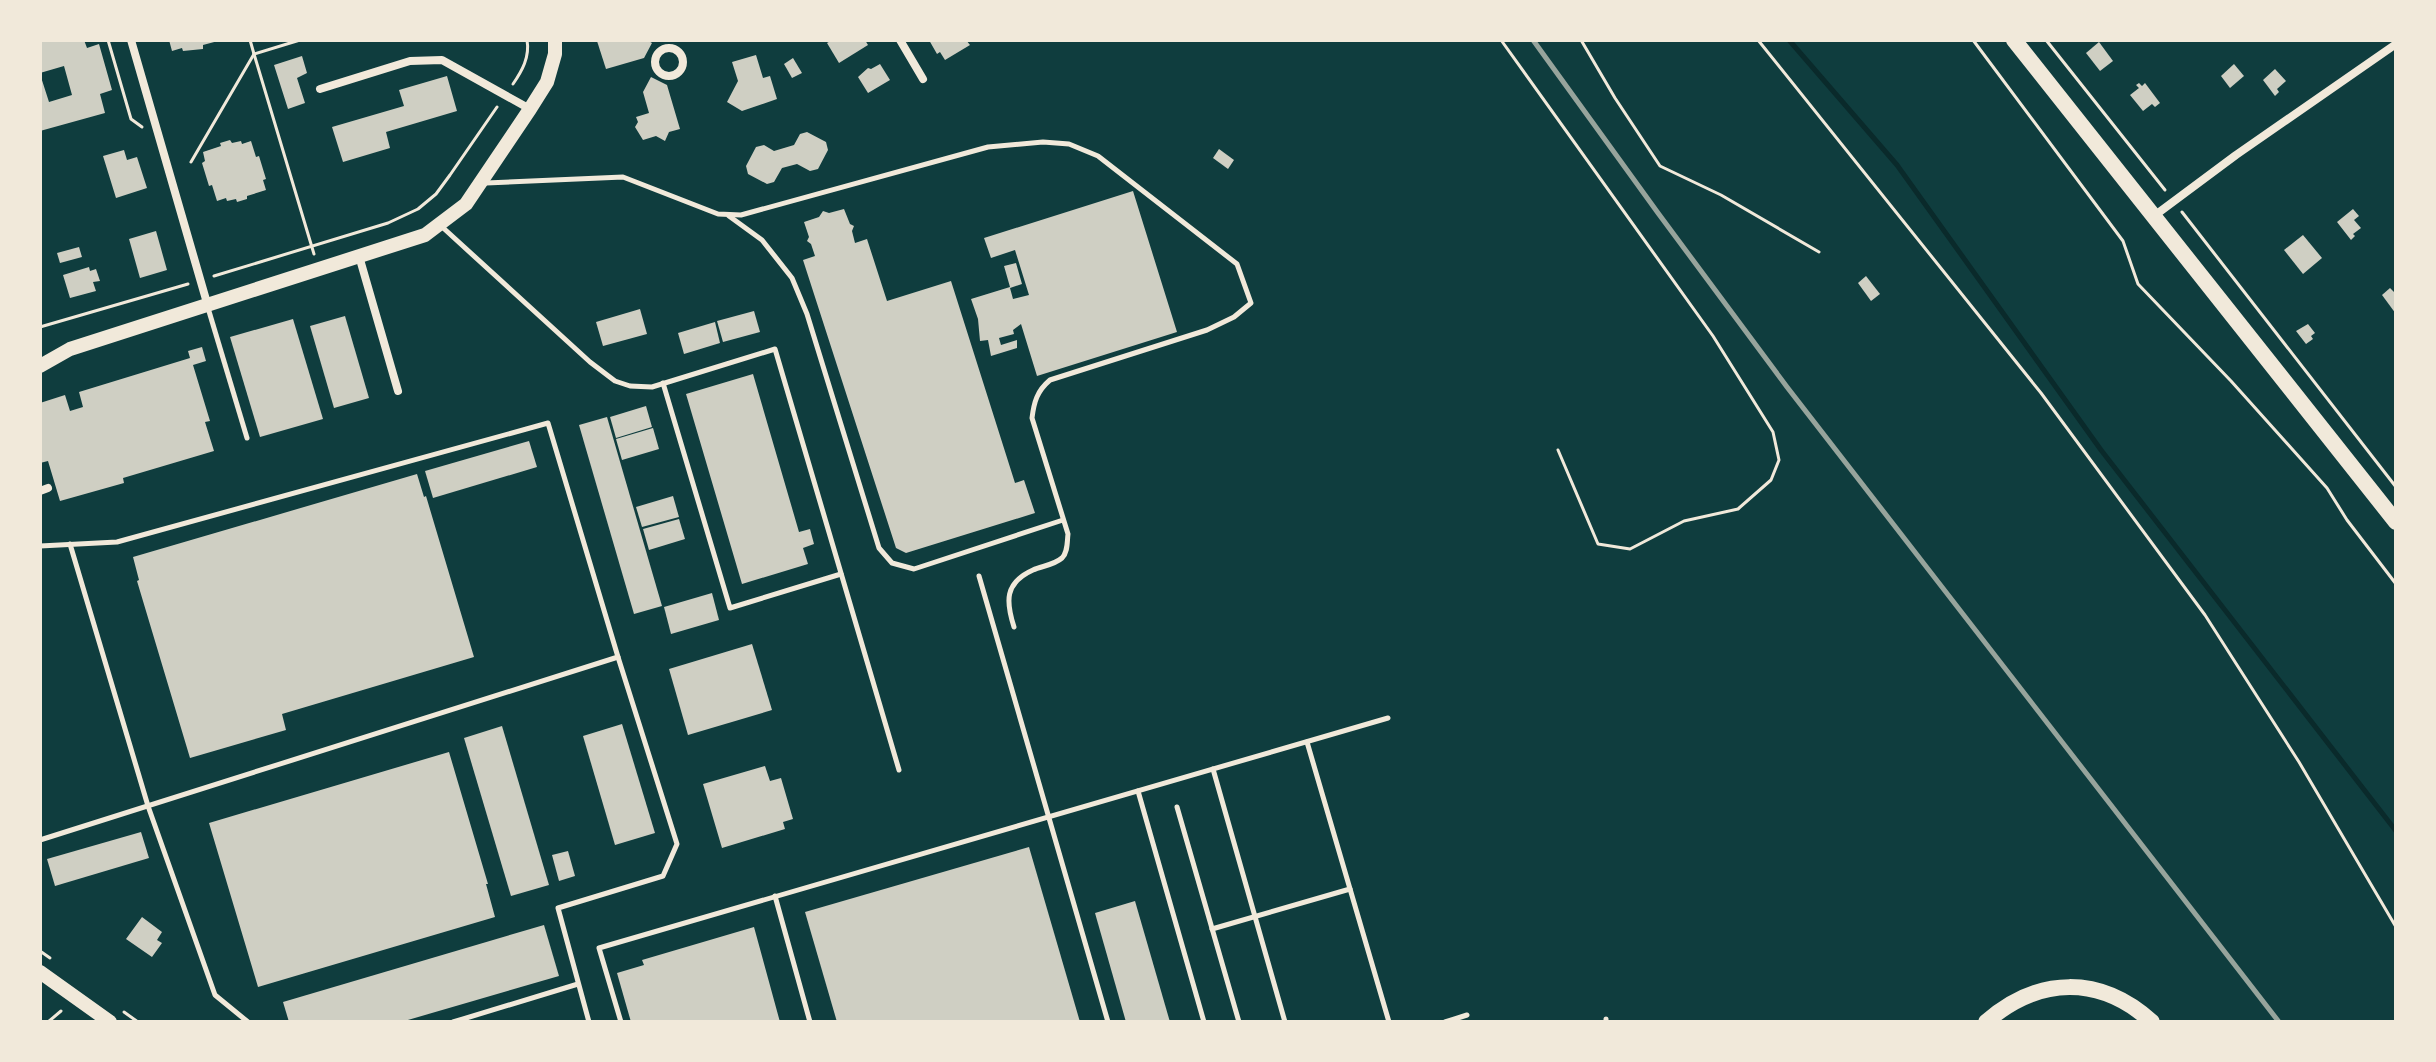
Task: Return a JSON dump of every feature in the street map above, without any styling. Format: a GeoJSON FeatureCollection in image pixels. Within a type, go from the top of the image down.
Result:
{"type":"FeatureCollection","features":[{"type":"Feature","properties":{"kind":"main road"},"geometry":{"type":"LineString","coordinates":[[2014,40],[2396,522]]}},
{"type":"Feature","properties":{"kind":"main road"},"geometry":{"type":"LineString","coordinates":[[1986,1022],[2005,1006],[2024,996],[2071,986],[2096,989],[2120,998],[2152,1022]]}},
{"type":"Feature","properties":{"kind":"street"},"geometry":{"type":"LineString","coordinates":[[131,40],[207,303]]}},
{"type":"Feature","properties":{"kind":"street"},"geometry":{"type":"LineString","coordinates":[[40,366],[70,349],[425,235],[466,204],[481,183],[547,82],[555,54],[555,40]]}},
{"type":"Feature","properties":{"kind":"street"},"geometry":{"type":"LineString","coordinates":[[900,40],[923,79]]}},
{"type":"Feature","properties":{"kind":"street"},"geometry":{"type":"LineString","coordinates":[[2154,216],[2396,44]]}},
{"type":"Feature","properties":{"kind":"street"},"geometry":{"type":"LineString","coordinates":[[320,89],[410,61],[442,60],[530,109]]}},
{"type":"Feature","properties":{"kind":"street"},"geometry":{"type":"LineString","coordinates":[[359,256],[398,391]]}},
{"type":"Feature","properties":{"kind":"street"},"geometry":{"type":"LineString","coordinates":[[40,972],[110,1022]]}},
{"type":"Feature","properties":{"kind":"lane"},"geometry":{"type":"LineString","coordinates":[[481,183],[623,177],[728,216],[988,147],[1043,142],[1069,144],[1098,156],[1237,264],[1251,303],[1234,317],[1207,330],[1050,380],[1041,388],[1034,401],[1032,418],[1068,534],[1062,557],[1016,581],[1007,607],[1014,627]]}},
{"type":"Feature","properties":{"kind":"lane"},"geometry":{"type":"LineString","coordinates":[[728,216],[762,240],[792,278],[807,314],[879,548],[892,563],[914,569],[1063,520]]}},
{"type":"Feature","properties":{"kind":"lane"},"geometry":{"type":"LineString","coordinates":[[440,224],[590,362],[615,381],[630,386],[652,387],[775,349],[899,770]]}},
{"type":"Feature","properties":{"kind":"lane"},"geometry":{"type":"LineString","coordinates":[[207,303],[247,438]]}},
{"type":"Feature","properties":{"kind":"lane"},"geometry":{"type":"LineString","coordinates":[[663,383],[730,608],[841,574]]}},
{"type":"Feature","properties":{"kind":"lane"},"geometry":{"type":"LineString","coordinates":[[40,546],[117,542],[548,423],[677,844],[663,876],[558,908],[589,1022]]}},
{"type":"Feature","properties":{"kind":"lane"},"geometry":{"type":"LineString","coordinates":[[70,544],[148,806],[215,995],[248,1022]]}},
{"type":"Feature","properties":{"kind":"lane"},"geometry":{"type":"LineString","coordinates":[[979,576],[1108,1022]]}},
{"type":"Feature","properties":{"kind":"lane"},"geometry":{"type":"LineString","coordinates":[[40,840],[618,657]]}},
{"type":"Feature","properties":{"kind":"lane"},"geometry":{"type":"LineString","coordinates":[[621,1022],[599,948],[1388,718]]}},
{"type":"Feature","properties":{"kind":"lane"},"geometry":{"type":"LineString","coordinates":[[1307,742],[1389,1022]]}},
{"type":"Feature","properties":{"kind":"lane"},"geometry":{"type":"LineString","coordinates":[[1213,769],[1285,1022]]}},
{"type":"Feature","properties":{"kind":"lane"},"geometry":{"type":"LineString","coordinates":[[1138,791],[1204,1022]]}},
{"type":"Feature","properties":{"kind":"lane"},"geometry":{"type":"LineString","coordinates":[[1177,807],[1239,1022]]}},
{"type":"Feature","properties":{"kind":"lane"},"geometry":{"type":"LineString","coordinates":[[1212,929],[1350,889]]}},
{"type":"Feature","properties":{"kind":"lane"},"geometry":{"type":"LineString","coordinates":[[775,896],[810,1022]]}},
{"type":"Feature","properties":{"kind":"lane"},"geometry":{"type":"LineString","coordinates":[[453,1022],[578,984]]}},
{"type":"Feature","properties":{"kind":"lane"},"geometry":{"type":"LineString","coordinates":[[1445,1022],[1467,1015]]}},
{"type":"Feature","properties":{"kind":"path"},"geometry":{"type":"LineString","coordinates":[[108,40],[131,119],[143,128]]}},
{"type":"Feature","properties":{"kind":"path"},"geometry":{"type":"LineString","coordinates":[[250,40],[318,269]]}},
{"type":"Feature","properties":{"kind":"path"},"geometry":{"type":"LineString","coordinates":[[191,162],[254,54],[300,40]]}},
{"type":"Feature","properties":{"kind":"path"},"geometry":{"type":"LineString","coordinates":[[40,327],[388,223],[418,209],[436,194],[523,68],[527,40]]}},
{"type":"Feature","properties":{"kind":"path"},"geometry":{"type":"LineString","coordinates":[[1501,40],[1713,336],[1773,432],[1779,460],[1771,480],[1738,509],[1684,521],[1630,549],[1598,544],[1558,450]]}},
{"type":"Feature","properties":{"kind":"path"},"geometry":{"type":"LineString","coordinates":[[1581,40],[1660,166],[1721,195],[1819,252]]}},
{"type":"Feature","properties":{"kind":"path"},"geometry":{"type":"LineString","coordinates":[[1758,40],[2041,393],[2205,615],[2299,762],[2396,927]]}},
{"type":"Feature","properties":{"kind":"path"},"geometry":{"type":"LineString","coordinates":[[1973,40],[2123,241],[2138,284],[2317,477],[2396,584]]}},
{"type":"Feature","properties":{"kind":"path"},"geometry":{"type":"LineString","coordinates":[[2046,40],[2396,487]]}},
{"type":"Feature","properties":{"kind":"path"},"geometry":{"type":"LineString","coordinates":[[121,85],[130,82]]}},
{"type":"Feature","properties":{"kind":"path"},"geometry":{"type":"LineString","coordinates":[[48,1022],[61,1011]]}},
{"type":"Feature","properties":{"kind":"building"},"geometry":{"type":"Polygon","coordinates":[[[84,40],[87,48],[99,44],[112,90],[100,94],[105,113],[40,131],[40,74],[49,102],[72,95],[64,66],[40,73],[40,42],[84,40]]]}},
{"type":"Feature","properties":{"kind":"building"},"geometry":{"type":"Polygon","coordinates":[[[169,40],[218,41],[203,45],[203,49],[172,51],[169,40]]]}},
{"type":"Feature","properties":{"kind":"building"},"geometry":{"type":"Polygon","coordinates":[[[647,40],[652,43],[644,58],[606,69],[597,41],[647,40]]]}},
{"type":"Feature","properties":{"kind":"building"},"geometry":{"type":"Polygon","coordinates":[[[832,40],[865,40],[868,45],[839,63],[827,43],[832,40]]]}},
{"type":"Feature","properties":{"kind":"building"},"geometry":{"type":"Polygon","coordinates":[[[929,40],[966,40],[970,45],[945,60],[940,52],[937,54],[929,40]]]}},
{"type":"Feature","properties":{"kind":"building"},"geometry":{"type":"Polygon","coordinates":[[[2099,42],[2113,61],[2100,71],[2086,53],[2099,42]]]}},
{"type":"Feature","properties":{"kind":"building"},"geometry":{"type":"Polygon","coordinates":[[[756,55],[763,78],[770,76],[777,99],[742,111],[727,102],[738,81],[732,62],[756,55]]]}},
{"type":"Feature","properties":{"kind":"building"},"geometry":{"type":"Polygon","coordinates":[[[302,56],[307,73],[297,78],[305,103],[288,109],[274,65],[302,56]]]}},
{"type":"Feature","properties":{"kind":"building"},"geometry":{"type":"Polygon","coordinates":[[[793,58],[802,73],[792,78],[784,64],[793,58]]]}},
{"type":"Feature","properties":{"kind":"building"},"geometry":{"type":"Polygon","coordinates":[[[880,64],[890,80],[868,93],[858,77],[868,68],[880,64]]]}},
{"type":"Feature","properties":{"kind":"building"},"geometry":{"type":"Polygon","coordinates":[[[2234,64],[2244,76],[2230,88],[2221,76],[2234,64]]]}},
{"type":"Feature","properties":{"kind":"building"},"geometry":{"type":"Polygon","coordinates":[[[2275,69],[2286,81],[2277,89],[2279,92],[2275,96],[2263,80],[2275,69]]]}},
{"type":"Feature","properties":{"kind":"building"},"geometry":{"type":"Polygon","coordinates":[[[447,76],[457,111],[386,132],[390,148],[343,162],[332,127],[404,106],[399,90],[447,76]]]}},
{"type":"Feature","properties":{"kind":"building"},"geometry":{"type":"Polygon","coordinates":[[[651,77],[667,85],[680,129],[669,132],[665,141],[656,136],[643,140],[635,127],[638,122],[636,117],[649,113],[643,92],[651,77]]]}},
{"type":"Feature","properties":{"kind":"building"},"geometry":{"type":"Polygon","coordinates":[[[2139,83],[2142,86],[2145,83],[2160,103],[2155,107],[2152,104],[2143,111],[2130,95],[2139,88],[2136,85],[2139,83]]]}},
{"type":"Feature","properties":{"kind":"building"},"geometry":{"type":"Polygon","coordinates":[[[807,132],[826,142],[828,150],[818,169],[810,171],[797,164],[782,168],[774,182],[767,184],[748,174],[746,166],[756,147],[764,145],[774,151],[794,145],[800,134],[807,132]]]}},
{"type":"Feature","properties":{"kind":"building"},"geometry":{"type":"Polygon","coordinates":[[[230,140],[232,143],[241,141],[242,144],[251,141],[266,179],[263,180],[266,190],[237,202],[236,199],[227,201],[226,198],[217,201],[202,163],[205,161],[203,152],[230,140]]]}},
{"type":"Feature","properties":{"kind":"building"},"geometry":{"type":"Polygon","coordinates":[[[1219,149],[1234,160],[1228,169],[1213,158],[1219,149]]]}},
{"type":"Feature","properties":{"kind":"building"},"geometry":{"type":"Polygon","coordinates":[[[124,150],[127,160],[137,157],[147,188],[116,198],[103,156],[124,150]]]}},
{"type":"Feature","properties":{"kind":"building"},"geometry":{"type":"Polygon","coordinates":[[[1133,191],[1177,332],[1037,376],[1021,324],[1013,330],[1014,334],[999,338],[1001,345],[1017,340],[1017,348],[991,356],[988,340],[980,341],[978,319],[971,299],[1010,287],[1004,266],[1016,263],[1022,284],[1010,288],[1013,299],[1029,295],[1015,250],[991,258],[984,238],[1133,191]]]}},
{"type":"Feature","properties":{"kind":"building"},"geometry":{"type":"Polygon","coordinates":[[[844,209],[850,224],[854,226],[855,243],[867,239],[887,301],[951,281],[1015,483],[1024,480],[1035,513],[906,553],[896,548],[803,260],[815,256],[807,241],[809,237],[804,222],[819,217],[823,211],[829,213],[844,209]]]}},
{"type":"Feature","properties":{"kind":"building"},"geometry":{"type":"Polygon","coordinates":[[[2353,209],[2359,216],[2354,220],[2361,228],[2351,240],[2337,222],[2353,209]]]}},
{"type":"Feature","properties":{"kind":"building"},"geometry":{"type":"Polygon","coordinates":[[[156,231],[167,270],[140,278],[129,239],[156,231]]]}},
{"type":"Feature","properties":{"kind":"building"},"geometry":{"type":"Polygon","coordinates":[[[2303,235],[2322,258],[2303,274],[2284,250],[2303,235]]]}},
{"type":"Feature","properties":{"kind":"building"},"geometry":{"type":"Polygon","coordinates":[[[79,247],[82,257],[60,263],[57,253],[79,247]]]}},
{"type":"Feature","properties":{"kind":"building"},"geometry":{"type":"Polygon","coordinates":[[[89,267],[90,271],[96,269],[100,281],[93,282],[96,291],[70,298],[63,275],[89,267]]]}},
{"type":"Feature","properties":{"kind":"building"},"geometry":{"type":"Polygon","coordinates":[[[1866,276],[1880,294],[1871,301],[1858,283],[1866,276]]]}},
{"type":"Feature","properties":{"kind":"building"},"geometry":{"type":"Polygon","coordinates":[[[2390,288],[2396,294],[2396,314],[2382,295],[2390,288]]]}},
{"type":"Feature","properties":{"kind":"building"},"geometry":{"type":"Polygon","coordinates":[[[640,309],[647,334],[603,346],[596,322],[640,309]]]}},
{"type":"Feature","properties":{"kind":"building"},"geometry":{"type":"Polygon","coordinates":[[[754,311],[760,332],[723,342],[717,321],[754,311]]]}},
{"type":"Feature","properties":{"kind":"building"},"geometry":{"type":"Polygon","coordinates":[[[345,316],[369,398],[334,408],[310,326],[345,316]]]}},
{"type":"Feature","properties":{"kind":"building"},"geometry":{"type":"Polygon","coordinates":[[[293,319],[323,419],[260,437],[230,337],[293,319]]]}},
{"type":"Feature","properties":{"kind":"building"},"geometry":{"type":"Polygon","coordinates":[[[715,322],[720,343],[684,354],[678,333],[715,322]]]}},
{"type":"Feature","properties":{"kind":"building"},"geometry":{"type":"Polygon","coordinates":[[[2308,324],[2315,333],[2306,344],[2296,331],[2308,324]]]}},
{"type":"Feature","properties":{"kind":"building"},"geometry":{"type":"Polygon","coordinates":[[[202,347],[206,361],[193,365],[210,421],[205,422],[214,451],[123,478],[124,483],[60,501],[48,461],[40,463],[40,403],[65,395],[70,411],[83,407],[79,392],[190,358],[188,351],[202,347]]]}},
{"type":"Feature","properties":{"kind":"building"},"geometry":{"type":"Polygon","coordinates":[[[753,374],[799,532],[810,529],[814,544],[803,548],[808,564],[742,584],[686,394],[753,374]]]}},
{"type":"Feature","properties":{"kind":"building"},"geometry":{"type":"Polygon","coordinates":[[[646,406],[652,427],[616,438],[610,417],[646,406]]]}},
{"type":"Feature","properties":{"kind":"building"},"geometry":{"type":"Polygon","coordinates":[[[607,417],[662,606],[634,614],[579,425],[607,417]]]}},
{"type":"Feature","properties":{"kind":"building"},"geometry":{"type":"Polygon","coordinates":[[[653,428],[659,449],[622,460],[616,439],[653,428]]]}},
{"type":"Feature","properties":{"kind":"building"},"geometry":{"type":"Polygon","coordinates":[[[529,441],[537,467],[433,498],[425,471],[529,441]]]}},
{"type":"Feature","properties":{"kind":"building"},"geometry":{"type":"Polygon","coordinates":[[[417,474],[474,657],[282,714],[286,730],[190,758],[137,581],[133,557],[417,474]]]}},
{"type":"Feature","properties":{"kind":"building"},"geometry":{"type":"Polygon","coordinates":[[[673,496],[679,517],[642,527],[636,507],[673,496]]]}},
{"type":"Feature","properties":{"kind":"building"},"geometry":{"type":"Polygon","coordinates":[[[679,519],[685,539],[649,550],[643,529],[679,519]]]}},
{"type":"Feature","properties":{"kind":"building"},"geometry":{"type":"Polygon","coordinates":[[[712,593],[719,620],[671,634],[664,607],[712,593]]]}},
{"type":"Feature","properties":{"kind":"building"},"geometry":{"type":"Polygon","coordinates":[[[752,644],[772,710],[688,735],[669,669],[752,644]]]}},
{"type":"Feature","properties":{"kind":"building"},"geometry":{"type":"Polygon","coordinates":[[[622,724],[655,833],[615,845],[583,736],[622,724]]]}},
{"type":"Feature","properties":{"kind":"building"},"geometry":{"type":"Polygon","coordinates":[[[502,726],[549,885],[511,896],[464,738],[502,726]]]}},
{"type":"Feature","properties":{"kind":"building"},"geometry":{"type":"Polygon","coordinates":[[[449,752],[495,917],[258,987],[209,823],[449,752]]]}},
{"type":"Feature","properties":{"kind":"building"},"geometry":{"type":"Polygon","coordinates":[[[765,766],[770,781],[781,778],[793,819],[783,822],[785,829],[722,848],[703,784],[765,766]]]}},
{"type":"Feature","properties":{"kind":"building"},"geometry":{"type":"Polygon","coordinates":[[[141,832],[149,858],[55,886],[47,859],[141,832]]]}},
{"type":"Feature","properties":{"kind":"building"},"geometry":{"type":"Polygon","coordinates":[[[1029,847],[1080,1022],[837,1022],[805,912],[1029,847]]]}},
{"type":"Feature","properties":{"kind":"building"},"geometry":{"type":"Polygon","coordinates":[[[568,851],[575,876],[559,881],[552,855],[568,851]]]}},
{"type":"Feature","properties":{"kind":"building"},"geometry":{"type":"Polygon","coordinates":[[[1135,901],[1170,1022],[1126,1022],[1095,913],[1135,901]]]}},
{"type":"Feature","properties":{"kind":"building"},"geometry":{"type":"Polygon","coordinates":[[[142,917],[162,932],[157,940],[162,943],[152,957],[126,939],[142,917]]]}},
{"type":"Feature","properties":{"kind":"building"},"geometry":{"type":"Polygon","coordinates":[[[544,925],[559,976],[401,1022],[289,1022],[283,1002],[544,925]]]}},
{"type":"Feature","properties":{"kind":"building"},"geometry":{"type":"Polygon","coordinates":[[[754,927],[780,1022],[631,1022],[617,973],[644,965],[642,960],[754,927]]]}},
{"type":"Feature","properties":{"kind":"waterway"},"geometry":{"type":"LineString","coordinates":[[1789,40],[1897,165],[2101,450],[2396,831]]}},
{"type":"Feature","properties":{"kind":"railway"},"geometry":{"type":"LineString","coordinates":[[1533,40],[1787,387],[2279,1022]]}}]}
